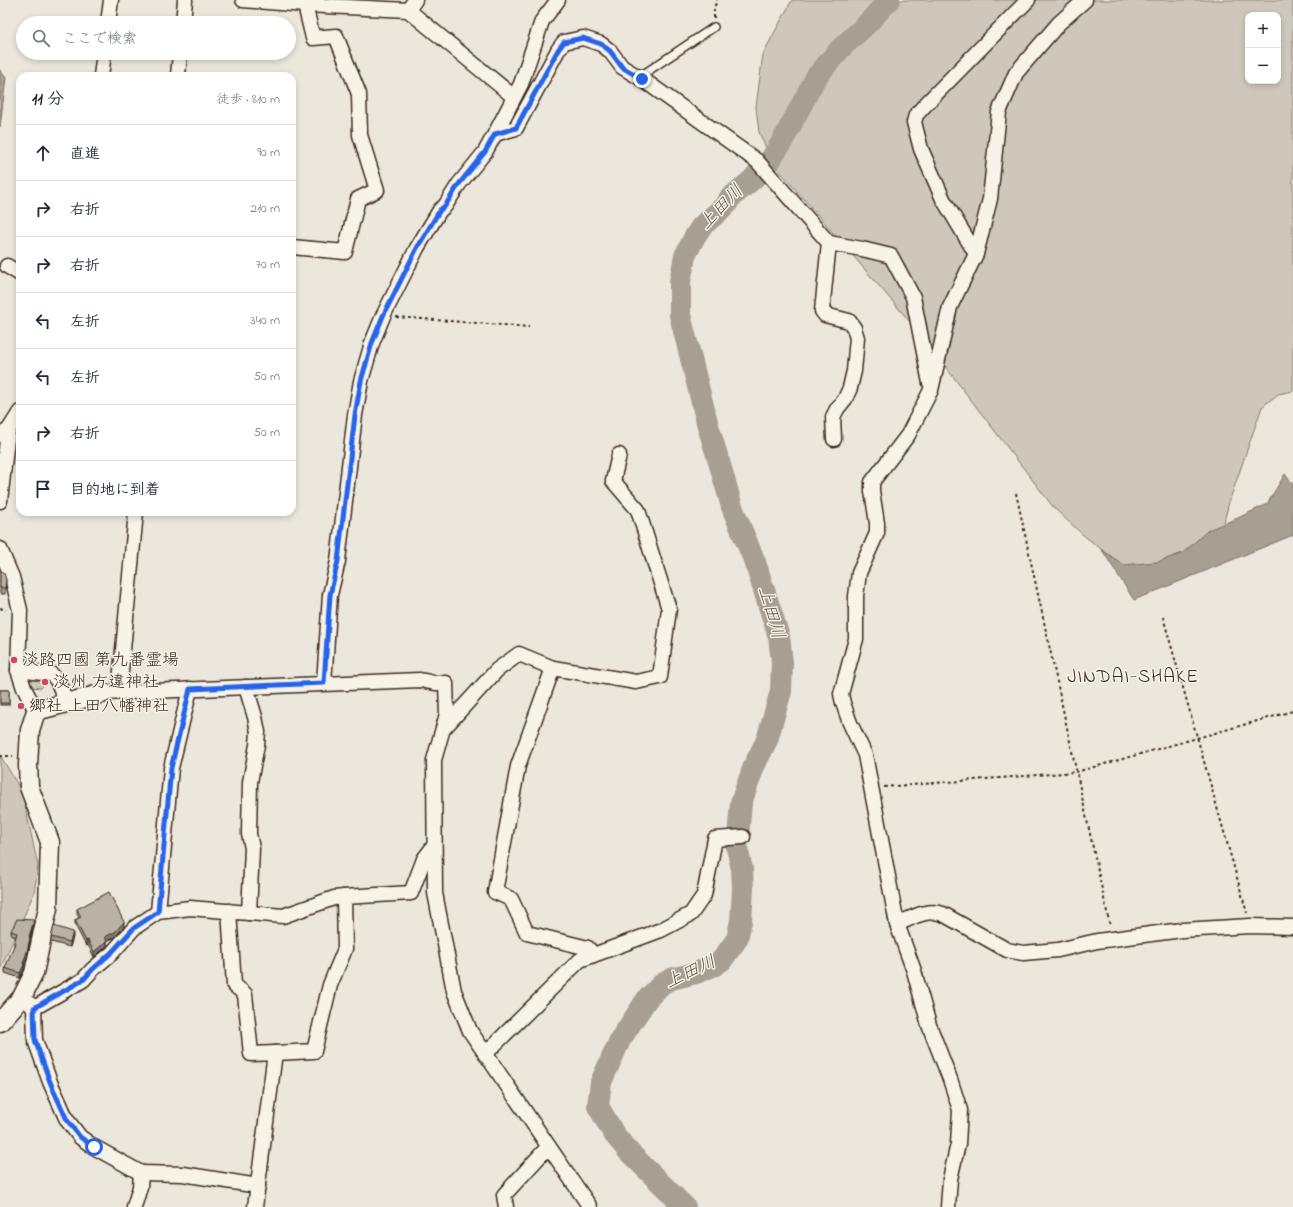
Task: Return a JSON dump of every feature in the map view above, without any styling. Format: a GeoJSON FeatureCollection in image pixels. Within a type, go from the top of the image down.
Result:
{"type":"FeatureCollection","features":[{"type":"Feature","properties":{"kind":"street"},"geometry":{"type":"LineString","coordinates":[[109,16],[111,0]]}},
{"type":"Feature","properties":{"kind":"street"},"geometry":{"type":"LineString","coordinates":[[184,16],[185,0]]}},
{"type":"Feature","properties":{"kind":"street"},"geometry":{"type":"LineString","coordinates":[[242,0],[304,5],[412,5],[514,97]]}},
{"type":"Feature","properties":{"kind":"street"},"geometry":{"type":"LineString","coordinates":[[324,683],[330,595],[338,561],[355,415],[361,381],[372,343],[383,316],[417,248],[459,184],[485,152],[495,134],[521,84],[542,21],[558,0]]}},
{"type":"Feature","properties":{"kind":"street"},"geometry":{"type":"LineString","coordinates":[[976,254],[943,199],[921,150],[914,122],[916,115],[925,105],[1028,0]]}},
{"type":"Feature","properties":{"kind":"street"},"geometry":{"type":"LineString","coordinates":[[948,1207],[950,1179],[958,1144],[960,1110],[950,1079],[929,1025],[914,971],[897,924],[870,788],[865,755],[850,723],[841,694],[856,639],[856,596],[859,573],[877,533],[872,482],[908,435],[931,390],[950,307],[976,254],[990,199],[999,112],[1016,73],[1059,23],[1085,0]]}},
{"type":"Feature","properties":{"kind":"street"},"geometry":{"type":"LineString","coordinates":[[296,247],[345,252],[358,199],[377,190],[360,135],[359,94],[336,36],[313,38],[304,5]]}},
{"type":"Feature","properties":{"kind":"street"},"geometry":{"type":"LineString","coordinates":[[495,134],[516,128],[558,50],[564,42],[583,38],[601,44],[610,51],[622,67],[639,77],[757,161],[829,243],[891,256],[913,297],[931,390]]}},
{"type":"Feature","properties":{"kind":"street"},"geometry":{"type":"LineString","coordinates":[[102,72],[103,60]]}},
{"type":"Feature","properties":{"kind":"street"},"geometry":{"type":"LineString","coordinates":[[178,72],[179,60]]}},
{"type":"Feature","properties":{"kind":"street"},"geometry":{"type":"LineString","coordinates":[[829,243],[822,311],[825,314],[849,321],[854,328],[857,338],[854,371],[850,388],[845,399],[833,417],[834,439]]}},
{"type":"Feature","properties":{"kind":"street"},"geometry":{"type":"LineString","coordinates":[[7,266],[16,272]]}},
{"type":"Feature","properties":{"kind":"street"},"geometry":{"type":"LineString","coordinates":[[0,501],[4,433],[16,417]]}},
{"type":"Feature","properties":{"kind":"street"},"geometry":{"type":"LineString","coordinates":[[443,730],[497,670],[519,654],[554,668],[636,682],[660,677],[669,609],[638,510],[613,481],[619,455]]}},
{"type":"Feature","properties":{"kind":"street"},"geometry":{"type":"LineString","coordinates":[[111,692],[135,516]]}},
{"type":"Feature","properties":{"kind":"street"},"geometry":{"type":"LineString","coordinates":[[0,549],[12,577],[20,610],[18,670],[24,688],[36,711],[30,730],[28,765],[29,787],[50,842],[48,908],[28,1003],[35,1040],[50,1082],[67,1120],[80,1137],[94,1147],[141,1173],[183,1174],[258,1186]]}},
{"type":"Feature","properties":{"kind":"street"},"geometry":{"type":"LineString","coordinates":[[554,668],[518,766],[495,892],[511,899],[527,933],[588,948],[593,955]]}},
{"type":"Feature","properties":{"kind":"street"},"geometry":{"type":"LineString","coordinates":[[18,670],[51,674],[57,680],[67,702]]}},
{"type":"Feature","properties":{"kind":"street"},"geometry":{"type":"LineString","coordinates":[[36,711],[111,692],[420,680],[435,683],[446,683],[447,714],[434,760],[435,893],[454,991],[470,1031],[590,1207]]}},
{"type":"Feature","properties":{"kind":"street"},"geometry":{"type":"LineString","coordinates":[[246,687],[258,732],[257,746],[250,782],[249,834],[252,848],[249,914]]}},
{"type":"Feature","properties":{"kind":"street"},"geometry":{"type":"LineString","coordinates":[[158,912],[171,768],[190,689]]}},
{"type":"Feature","properties":{"kind":"street"},"geometry":{"type":"LineString","coordinates":[[485,1054],[580,960],[661,930],[691,914],[704,895],[714,839],[743,837]]}},
{"type":"Feature","properties":{"kind":"street"},"geometry":{"type":"LineString","coordinates":[[0,1022],[28,1003],[83,980],[134,928],[158,912],[190,908],[283,916],[334,898],[411,893],[424,859],[434,846]]}},
{"type":"Feature","properties":{"kind":"street"},"geometry":{"type":"LineString","coordinates":[[229,911],[234,985],[245,994],[251,1054],[314,1051],[330,985],[345,949],[344,897]]}},
{"type":"Feature","properties":{"kind":"street"},"geometry":{"type":"LineString","coordinates":[[897,924],[924,913],[936,911],[1007,950],[1023,953],[1058,950],[1113,939],[1182,930],[1250,926],[1293,927]]}},
{"type":"Feature","properties":{"kind":"street"},"geometry":{"type":"LineString","coordinates":[[255,1207],[276,1053]]}},
{"type":"Feature","properties":{"kind":"street"},"geometry":{"type":"LineString","coordinates":[[506,1207],[504,1195],[548,1146]]}},
{"type":"Feature","properties":{"kind":"street"},"geometry":{"type":"LineString","coordinates":[[134,1207],[140,1187],[141,1173]]}},
{"type":"Feature","properties":{"kind":"lane"},"geometry":{"type":"LineString","coordinates":[[639,77],[714,27]]}},
{"type":"Feature","properties":{"kind":"path"},"geometry":{"type":"LineString","coordinates":[[714,27],[714,8],[717,0]]}},
{"type":"Feature","properties":{"kind":"path"},"geometry":{"type":"LineString","coordinates":[[383,316],[529,327]]}},
{"type":"Feature","properties":{"kind":"path"},"geometry":{"type":"LineString","coordinates":[[1016,493],[1113,939]]}},
{"type":"Feature","properties":{"kind":"path"},"geometry":{"type":"LineString","coordinates":[[0,608],[9,611]]}},
{"type":"Feature","properties":{"kind":"path"},"geometry":{"type":"LineString","coordinates":[[1163,617],[1250,926]]}},
{"type":"Feature","properties":{"kind":"path"},"geometry":{"type":"LineString","coordinates":[[870,788],[1076,772],[1293,711]]}},
{"type":"Feature","properties":{"kind":"path"},"geometry":{"type":"LineString","coordinates":[[0,756],[18,756]]}},
{"type":"Feature","properties":{"kind":"shaded area"},"geometry":{"type":"Polygon","coordinates":[[[792,0],[1293,0],[1293,391],[1278,394],[1262,407],[1229,502],[1223,526],[1208,531],[1183,553],[1158,562],[1124,565],[1115,560],[1082,534],[1054,508],[918,331],[772,162],[759,132],[756,107],[763,54],[792,0]]]}},
{"type":"Feature","properties":{"kind":"shaded area"},"geometry":{"type":"Polygon","coordinates":[[[0,70],[6,78],[0,127],[0,70]]]}},
{"type":"Feature","properties":{"kind":"shaded area"},"geometry":{"type":"Polygon","coordinates":[[[1285,474],[1293,485],[1293,535],[1134,600],[1102,550],[1124,565],[1158,562],[1183,553],[1208,530],[1267,504],[1285,474]]]}},
{"type":"Feature","properties":{"kind":"shaded area"},"geometry":{"type":"Polygon","coordinates":[[[25,675],[45,678],[45,681],[41,688],[31,687],[25,675]]]}},
{"type":"Feature","properties":{"kind":"shaded area"},"geometry":{"type":"Polygon","coordinates":[[[0,755],[22,792],[38,866],[34,893],[0,970],[0,755]]]}},
{"type":"Feature","properties":{"kind":"building"},"geometry":{"type":"Polygon","coordinates":[[[0,572],[4,573],[6,580],[5,588],[0,588],[0,572]]]}},
{"type":"Feature","properties":{"kind":"building"},"geometry":{"type":"Polygon","coordinates":[[[0,690],[9,690],[9,703],[0,703],[0,690]]]}},
{"type":"Feature","properties":{"kind":"building"},"geometry":{"type":"Polygon","coordinates":[[[109,892],[124,922],[115,932],[105,937],[107,941],[94,952],[88,940],[86,941],[75,920],[81,917],[77,909],[109,892]]]}},
{"type":"Feature","properties":{"kind":"building"},"geometry":{"type":"Polygon","coordinates":[[[17,919],[34,920],[23,963],[24,965],[20,973],[5,968],[15,943],[17,933],[11,931],[17,919]]]}},
{"type":"Feature","properties":{"kind":"building"},"geometry":{"type":"Polygon","coordinates":[[[54,926],[73,932],[70,942],[51,937],[54,926]]]}},
{"type":"Feature","properties":{"kind":"waterway","name":"上田川"},"geometry":{"type":"LineString","coordinates":[[685,1207],[629,1152],[614,1134],[598,1106],[601,1082],[620,1040],[647,999],[662,984],[671,979],[696,973],[715,965],[722,960],[737,939],[741,921],[743,889],[742,869],[737,848],[741,803],[754,766],[767,740],[781,691],[782,662],[779,637],[755,562],[732,507],[708,426],[680,315],[680,282],[685,256],[701,227],[727,204],[729,199],[752,180],[771,159],[782,142],[816,77],[840,49],[867,24],[889,0]]}},
{"type":"Feature","properties":{"kind":"place","name":"淡路四國 第九番霊場"},"geometry":{"type":"Point","coordinates":[14,660]}},
{"type":"Feature","properties":{"kind":"place","name":"淡州 方違神社"},"geometry":{"type":"Point","coordinates":[45,682]}},
{"type":"Feature","properties":{"kind":"place","name":"郷社 上田八幡神社"},"geometry":{"type":"Point","coordinates":[21,706]}},
{"type":"Feature","properties":{"kind":"district","name":"JINDAI-SHAKE"},"geometry":{"type":"Point","coordinates":[1133,677]}},
{"type":"Feature","properties":{"kind":"route"},"geometry":{"type":"LineString","coordinates":[[94,1147],[80,1137],[67,1120],[50,1082],[35,1040],[34,1008],[83,980],[134,928],[158,912],[171,768],[190,689],[324,683],[330,595],[338,561],[355,415],[361,381],[372,343],[383,316],[417,248],[440,210],[445,206],[459,184],[485,152],[495,134],[516,128],[558,50],[564,42],[583,38],[601,44],[610,51],[622,67],[642,79]]}}]}
